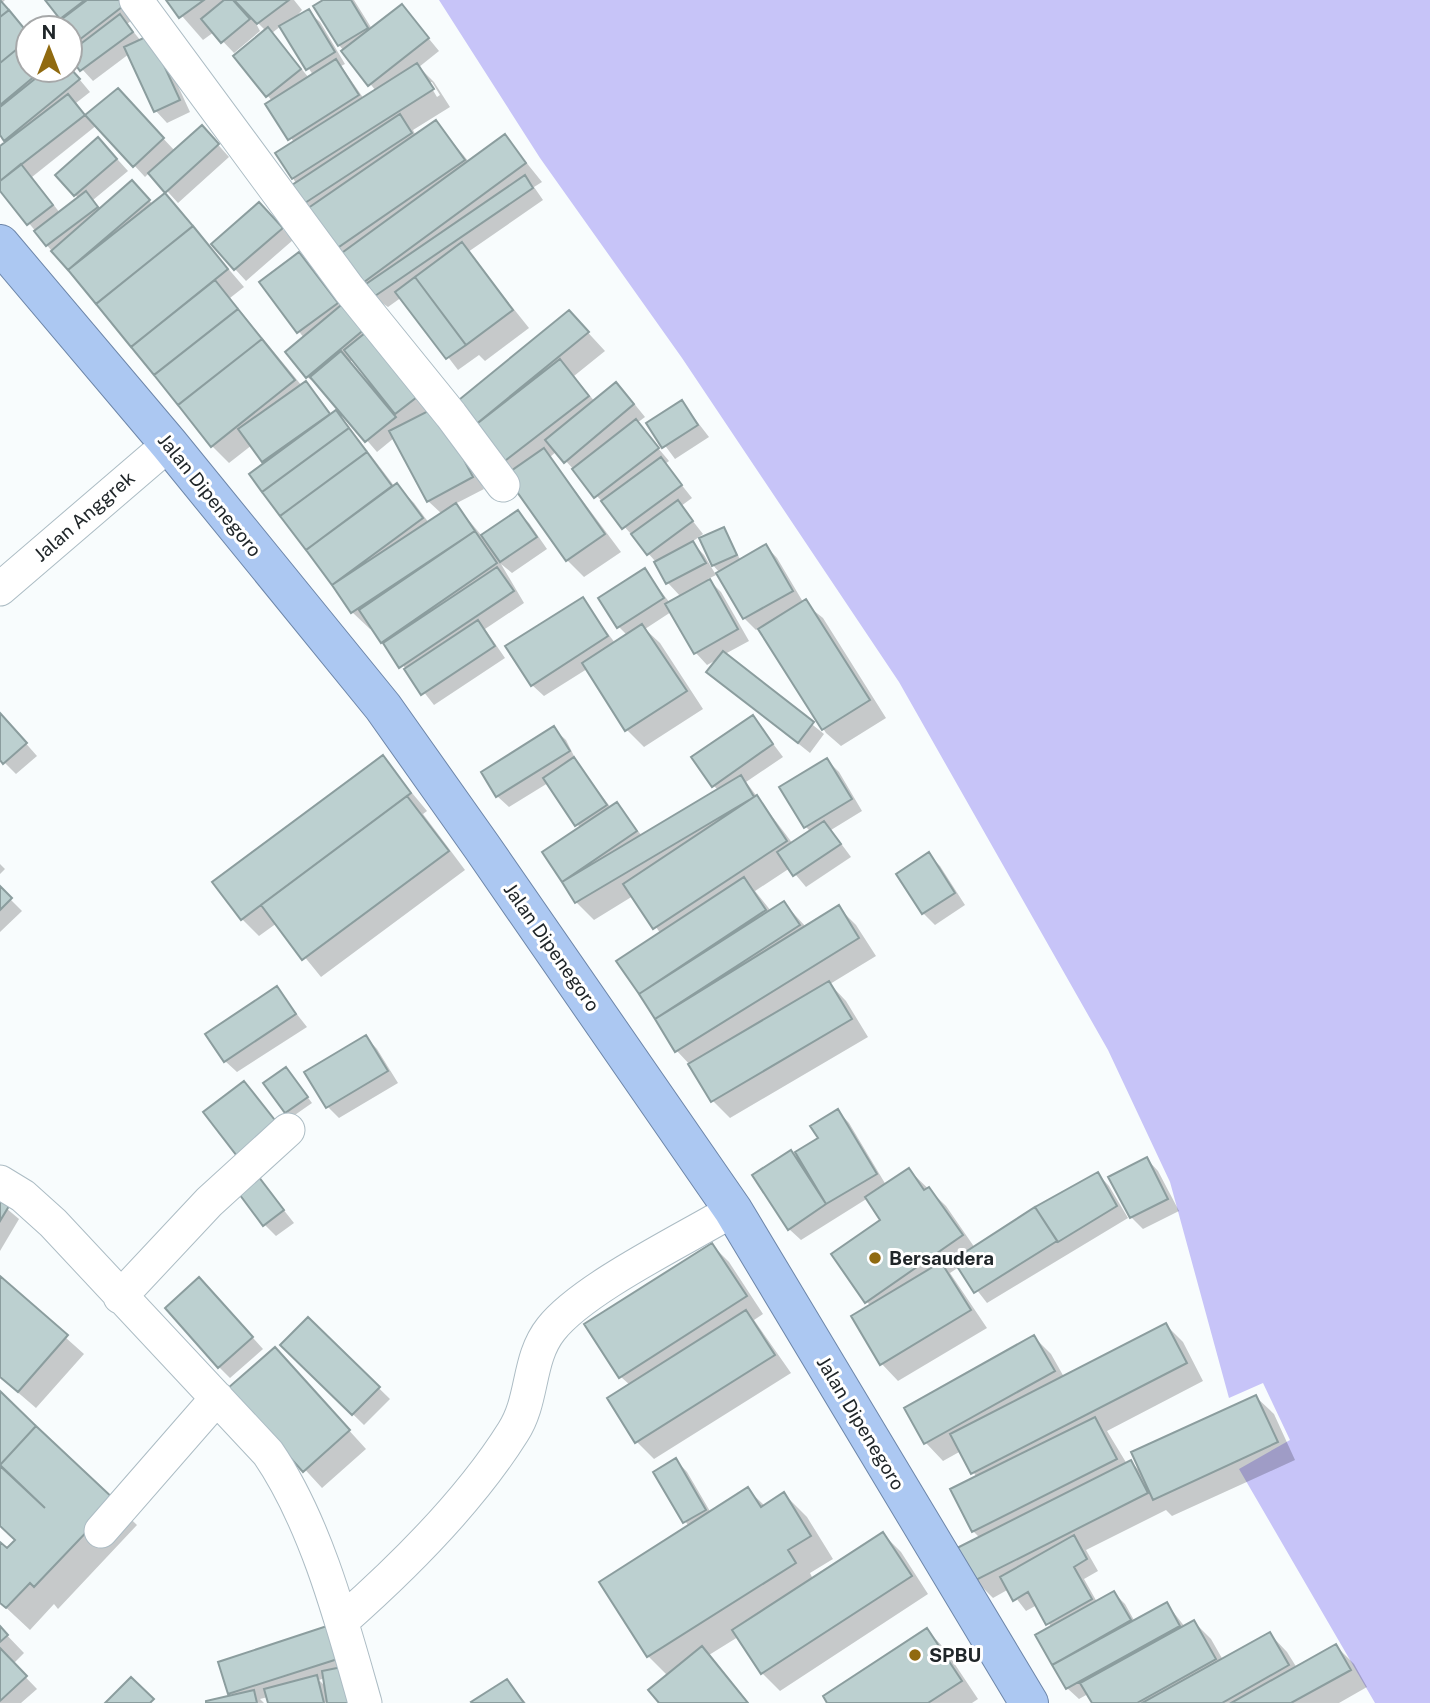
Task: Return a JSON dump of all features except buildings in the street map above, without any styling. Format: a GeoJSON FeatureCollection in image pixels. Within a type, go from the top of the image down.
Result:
{"type":"FeatureCollection","features":[{"type":"Feature","properties":{"kind":"highway","name":"Jalan Dipenegoro"},"geometry":{"type":"LineString","coordinates":[[0,244],[169,444],[383,707],[733,1210],[1029,1703]]}},
{"type":"Feature","properties":{"kind":"street"},"geometry":{"type":"LineString","coordinates":[[136,0],[349,289],[451,415],[503,485]]}},
{"type":"Feature","properties":{"kind":"street","name":"Jalan Anggrek"},"geometry":{"type":"LineString","coordinates":[[0,589],[169,444]]}},
{"type":"Feature","properties":{"kind":"street"},"geometry":{"type":"LineString","coordinates":[[120,1297],[209,1202],[288,1130]]}},
{"type":"Feature","properties":{"kind":"street"},"geometry":{"type":"LineString","coordinates":[[0,1182],[23,1196],[53,1223],[268,1453],[287,1480],[342,1621],[365,1703]]}},
{"type":"Feature","properties":{"kind":"street"},"geometry":{"type":"LineString","coordinates":[[342,1621],[419,1548],[513,1433],[528,1402],[538,1347],[552,1326],[580,1302],[733,1210]]}},
{"type":"Feature","properties":{"kind":"street"},"geometry":{"type":"LineString","coordinates":[[101,1531],[216,1398]]}},
{"type":"Feature","properties":{"kind":"water"},"geometry":{"type":"Polygon","coordinates":[[[439,0],[1430,0],[1430,1703],[1375,1703],[1239,1469],[1290,1440],[1263,1383],[1229,1398],[1170,1182],[1108,1050],[899,682],[682,358],[540,158],[439,0]]]}},
{"type":"Feature","properties":{"kind":"place","name":"Bersaudera"},"geometry":{"type":"Point","coordinates":[875,1258]}},
{"type":"Feature","properties":{"kind":"place","name":"SPBU"},"geometry":{"type":"Point","coordinates":[915,1655]}}]}
